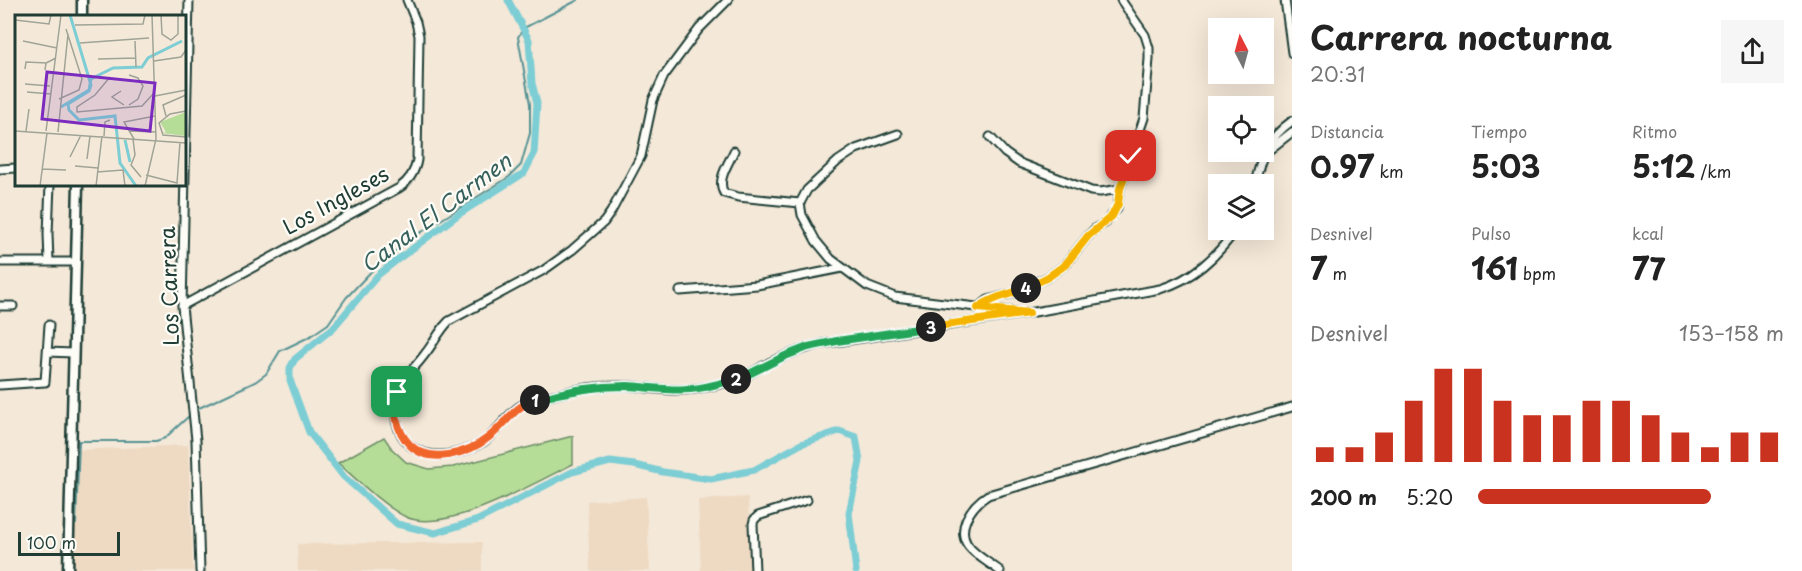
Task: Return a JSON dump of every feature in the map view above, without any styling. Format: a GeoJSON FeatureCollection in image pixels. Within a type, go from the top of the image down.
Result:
{"type":"FeatureCollection","features":[{"type":"Feature","properties":{"kind":"street","name":"Los Carrera"},"geometry":{"type":"LineString","coordinates":[[186,153],[189,0]]}},
{"type":"Feature","properties":{"kind":"street","name":"Los Ingleses"},"geometry":{"type":"LineString","coordinates":[[183,306],[389,193],[410,178],[417,160],[419,36],[416,22],[406,0]]}},
{"type":"Feature","properties":{"kind":"street"},"geometry":{"type":"LineString","coordinates":[[728,0],[699,29],[664,76],[652,105],[641,156],[604,222],[572,250],[544,270],[449,321],[402,381],[397,392],[395,410],[399,427],[410,445],[425,454],[458,452],[488,438],[520,406],[560,393],[628,386],[675,390],[693,389],[743,377],[795,351],[822,344],[1029,313],[1146,292],[1173,284],[1193,274],[1228,240]]}},
{"type":"Feature","properties":{"kind":"street"},"geometry":{"type":"LineString","coordinates":[[978,308],[988,300],[1006,296],[1033,285],[1065,265],[1088,236],[1096,228],[1106,223],[1115,212],[1120,189],[1144,118],[1149,59],[1149,48],[1145,35],[1121,0]]}},
{"type":"Feature","properties":{"kind":"street"},"geometry":{"type":"LineString","coordinates":[[1285,0],[1292,53]]}},
{"type":"Feature","properties":{"kind":"street"},"geometry":{"type":"LineString","coordinates":[[1274,138],[1292,121]]}},
{"type":"Feature","properties":{"kind":"street"},"geometry":{"type":"LineString","coordinates":[[1274,146],[1292,132]]}},
{"type":"Feature","properties":{"kind":"street"},"geometry":{"type":"LineString","coordinates":[[898,134],[856,149],[838,161],[807,190],[800,203],[802,215],[816,241],[831,259],[867,286],[896,297],[1029,313]]}},
{"type":"Feature","properties":{"kind":"street"},"geometry":{"type":"LineString","coordinates":[[990,137],[1010,157],[1023,165],[1090,191],[1120,189]]}},
{"type":"Feature","properties":{"kind":"street"},"geometry":{"type":"LineString","coordinates":[[734,151],[721,180],[724,193],[738,197],[800,203]]}},
{"type":"Feature","properties":{"kind":"street"},"geometry":{"type":"LineString","coordinates":[[0,169],[15,168]]}},
{"type":"Feature","properties":{"kind":"street"},"geometry":{"type":"LineString","coordinates":[[49,262],[50,186]]}},
{"type":"Feature","properties":{"kind":"street"},"geometry":{"type":"LineString","coordinates":[[68,571],[78,186]]}},
{"type":"Feature","properties":{"kind":"street","name":"Los Carrera"},"geometry":{"type":"LineString","coordinates":[[185,186],[183,306],[196,440],[200,571]]}},
{"type":"Feature","properties":{"kind":"street"},"geometry":{"type":"LineString","coordinates":[[0,262],[76,262]]}},
{"type":"Feature","properties":{"kind":"street"},"geometry":{"type":"LineString","coordinates":[[680,291],[757,285],[842,268]]}},
{"type":"Feature","properties":{"kind":"street"},"geometry":{"type":"LineString","coordinates":[[0,306],[14,306]]}},
{"type":"Feature","properties":{"kind":"street"},"geometry":{"type":"LineString","coordinates":[[0,385],[45,382],[49,326]]}},
{"type":"Feature","properties":{"kind":"street"},"geometry":{"type":"LineString","coordinates":[[47,352],[74,353]]}},
{"type":"Feature","properties":{"kind":"street"},"geometry":{"type":"LineString","coordinates":[[1000,571],[971,549],[964,542],[962,535],[965,522],[974,507],[988,495],[1292,407]]}},
{"type":"Feature","properties":{"kind":"street"},"geometry":{"type":"LineString","coordinates":[[755,571],[754,520],[758,516],[807,500]]}},
{"type":"Feature","properties":{"kind":"shaded area"},"geometry":{"type":"Polygon","coordinates":[[[188,445],[193,571],[73,571],[76,450],[188,445]]]}},
{"type":"Feature","properties":{"kind":"shaded area"},"geometry":{"type":"Polygon","coordinates":[[[646,497],[650,571],[590,571],[587,501],[646,497]]]}},
{"type":"Feature","properties":{"kind":"shaded area"},"geometry":{"type":"Polygon","coordinates":[[[748,497],[751,571],[701,571],[698,500],[748,497]]]}},
{"type":"Feature","properties":{"kind":"shaded area"},"geometry":{"type":"Polygon","coordinates":[[[482,542],[482,571],[298,571],[297,544],[482,542]]]}},
{"type":"Feature","properties":{"kind":"green space"},"geometry":{"type":"Polygon","coordinates":[[[573,436],[573,464],[491,504],[444,519],[423,521],[406,517],[380,500],[338,463],[384,437],[392,449],[406,462],[429,469],[453,467],[573,436]]]}},
{"type":"Feature","properties":{"kind":"waterway","name":"Canal El Carmen"},"geometry":{"type":"LineString","coordinates":[[508,0],[529,40],[532,83],[537,103],[534,154],[524,173],[459,214],[378,275],[333,328],[295,359],[290,368],[290,380],[309,432],[344,477],[397,524],[435,533],[478,520],[572,472],[610,462],[711,479],[754,470],[801,444],[839,431],[856,437],[860,461],[849,513],[856,571]]}},
{"type":"Feature","properties":{"kind":"waterway"},"geometry":{"type":"LineString","coordinates":[[199,408],[255,382],[266,374],[280,351],[309,337],[328,324],[346,298],[380,262],[420,233],[509,177],[521,165],[530,133],[530,104],[518,37],[524,28],[578,0]]}},
{"type":"Feature","properties":{"kind":"waterway"},"geometry":{"type":"LineString","coordinates":[[76,524],[79,441],[156,441],[165,438],[189,416]]}},
{"type":"Feature","properties":{"kind":"route"},"geometry":{"type":"LineString","coordinates":[[397,392],[396,417],[404,437],[410,445],[425,454],[442,455],[458,452],[483,442],[520,406],[541,398],[582,389],[605,387],[693,389],[743,377],[795,351],[822,344],[1029,313],[978,308],[988,300],[1006,296],[1033,285],[1065,265],[1088,236],[1096,228],[1106,223],[1117,209],[1120,189],[1131,156]]}}]}
